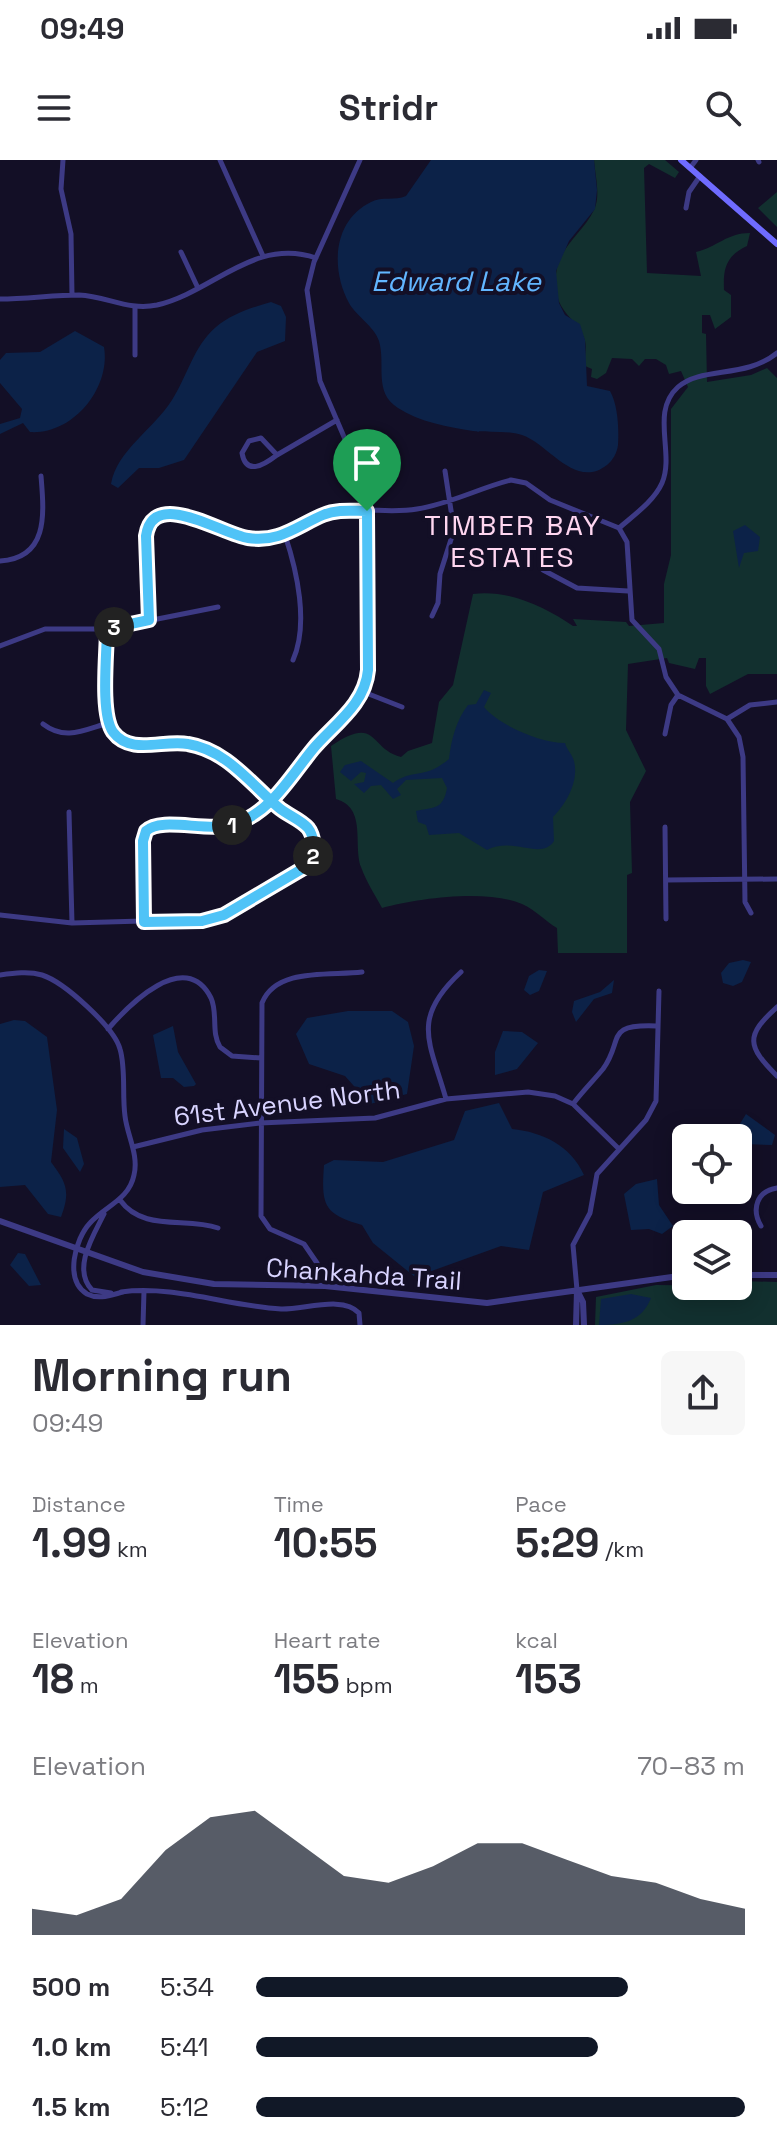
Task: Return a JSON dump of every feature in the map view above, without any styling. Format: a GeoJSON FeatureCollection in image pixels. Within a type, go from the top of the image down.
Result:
{"type":"FeatureCollection","features":[{"type":"Feature","properties":{"kind":"main road"},"geometry":{"type":"LineString","coordinates":[[681,160],[777,244]]}},
{"type":"Feature","properties":{"kind":"street"},"geometry":{"type":"LineString","coordinates":[[63,160],[61,189],[71,234],[72,295]]}},
{"type":"Feature","properties":{"kind":"street"},"geometry":{"type":"LineString","coordinates":[[220,160],[263,256]]}},
{"type":"Feature","properties":{"kind":"street"},"geometry":{"type":"LineString","coordinates":[[144,922],[143,841],[150,827],[169,823],[193,828],[221,827],[248,818],[271,801],[316,746],[348,714],[368,670],[367,511],[363,478],[320,381],[307,307],[308,281],[316,258],[360,160]]}},
{"type":"Feature","properties":{"kind":"street"},"geometry":{"type":"LineString","coordinates":[[690,168],[696,160]]}},
{"type":"Feature","properties":{"kind":"street"},"geometry":{"type":"LineString","coordinates":[[686,208],[689,192],[700,176]]}},
{"type":"Feature","properties":{"kind":"street"},"geometry":{"type":"LineString","coordinates":[[0,299],[72,295],[135,307],[162,303],[263,256],[285,251],[316,258]]}},
{"type":"Feature","properties":{"kind":"street"},"geometry":{"type":"LineString","coordinates":[[181,252],[197,286]]}},
{"type":"Feature","properties":{"kind":"street"},"geometry":{"type":"LineString","coordinates":[[135,307],[135,355]]}},
{"type":"Feature","properties":{"kind":"street"},"geometry":{"type":"LineString","coordinates":[[619,528],[651,499],[662,483],[665,408],[678,387],[693,379],[747,370],[777,353]]}},
{"type":"Feature","properties":{"kind":"street"},"geometry":{"type":"LineString","coordinates":[[277,455],[261,438],[249,441],[242,453],[246,464],[261,466],[337,420]]}},
{"type":"Feature","properties":{"kind":"street"},"geometry":{"type":"LineString","coordinates":[[432,616],[438,603],[440,574],[454,530],[445,471]]}},
{"type":"Feature","properties":{"kind":"street"},"geometry":{"type":"LineString","coordinates":[[0,561],[26,553],[41,533],[41,476]]}},
{"type":"Feature","properties":{"kind":"street"},"geometry":{"type":"LineString","coordinates":[[149,620],[147,529],[155,518],[167,515],[189,516],[247,538],[285,535],[324,515],[415,510],[502,482],[519,480],[550,500],[619,528],[627,542],[632,620],[659,649],[666,677],[678,695],[727,719],[743,747],[745,902],[751,913]]}},
{"type":"Feature","properties":{"kind":"street"},"geometry":{"type":"LineString","coordinates":[[285,535],[297,576],[298,648],[293,660]]}},
{"type":"Feature","properties":{"kind":"street"},"geometry":{"type":"LineString","coordinates":[[543,570],[577,588],[628,591]]}},
{"type":"Feature","properties":{"kind":"street"},"geometry":{"type":"LineString","coordinates":[[0,646],[18,636],[45,629],[107,629],[218,607]]}},
{"type":"Feature","properties":{"kind":"street"},"geometry":{"type":"LineString","coordinates":[[0,915],[72,923],[213,919],[307,866],[314,853],[310,831],[232,765],[208,750],[182,742],[131,745],[117,736],[108,723],[107,629]]}},
{"type":"Feature","properties":{"kind":"street"},"geometry":{"type":"LineString","coordinates":[[361,691],[402,707]]}},
{"type":"Feature","properties":{"kind":"street"},"geometry":{"type":"LineString","coordinates":[[665,734],[671,705],[678,695]]}},
{"type":"Feature","properties":{"kind":"street"},"geometry":{"type":"LineString","coordinates":[[727,719],[750,705],[777,702]]}},
{"type":"Feature","properties":{"kind":"street"},"geometry":{"type":"LineString","coordinates":[[43,724],[67,735],[108,723]]}},
{"type":"Feature","properties":{"kind":"street"},"geometry":{"type":"LineString","coordinates":[[69,812],[72,923]]}},
{"type":"Feature","properties":{"kind":"street"},"geometry":{"type":"LineString","coordinates":[[665,827],[666,919]]}},
{"type":"Feature","properties":{"kind":"street"},"geometry":{"type":"LineString","coordinates":[[666,880],[777,879]]}},
{"type":"Feature","properties":{"kind":"street"},"geometry":{"type":"LineString","coordinates":[[317,1263],[304,1244],[263,1221],[261,1011],[269,991],[297,977],[362,972]]}},
{"type":"Feature","properties":{"kind":"street"},"geometry":{"type":"LineString","coordinates":[[446,1099],[426,1042],[426,1028],[434,1003],[461,972]]}},
{"type":"Feature","properties":{"kind":"street"},"geometry":{"type":"LineString","coordinates":[[0,975],[30,973],[52,979],[108,1029],[121,1050],[125,1117],[133,1147],[134,1175],[120,1200],[89,1224],[73,1272],[82,1290],[99,1297],[123,1292]]}},
{"type":"Feature","properties":{"kind":"street"},"geometry":{"type":"LineString","coordinates":[[108,1029],[145,990],[173,980],[187,980],[200,986],[212,999],[220,1047],[232,1056],[261,1058]]}},
{"type":"Feature","properties":{"kind":"street"},"geometry":{"type":"LineString","coordinates":[[576,1325],[573,1245],[590,1213],[597,1174],[646,1120],[656,1101],[659,991]]}},
{"type":"Feature","properties":{"kind":"street"},"geometry":{"type":"LineString","coordinates":[[777,1007],[759,1021],[753,1043],[758,1056],[777,1076]]}},
{"type":"Feature","properties":{"kind":"street"},"geometry":{"type":"LineString","coordinates":[[573,1104],[603,1069],[614,1038],[632,1026],[656,1026]]}},
{"type":"Feature","properties":{"kind":"street","name":"61st Avenue North"},"geometry":{"type":"LineString","coordinates":[[133,1147],[184,1133],[260,1123],[375,1118],[446,1099],[528,1092],[555,1096],[573,1104],[618,1148]]}},
{"type":"Feature","properties":{"kind":"street"},"geometry":{"type":"LineString","coordinates":[[761,1226],[757,1218],[757,1203],[764,1192],[777,1188]]}},
{"type":"Feature","properties":{"kind":"street"},"geometry":{"type":"LineString","coordinates":[[120,1200],[130,1211],[150,1221],[197,1222],[218,1228]]}},
{"type":"Feature","properties":{"kind":"street"},"geometry":{"type":"LineString","coordinates":[[105,1212],[86,1254],[83,1274],[89,1287],[99,1292],[144,1291],[277,1309],[342,1304],[354,1308],[360,1325]]}},
{"type":"Feature","properties":{"kind":"street","name":"Chankahda Trail"},"geometry":{"type":"LineString","coordinates":[[0,1221],[86,1254],[154,1275],[214,1284],[325,1286],[462,1302],[509,1301],[672,1277]]}},
{"type":"Feature","properties":{"kind":"street"},"geometry":{"type":"LineString","coordinates":[[752,1275],[777,1275]]}},
{"type":"Feature","properties":{"kind":"street"},"geometry":{"type":"LineString","coordinates":[[577,1290],[583,1302],[584,1325]]}},
{"type":"Feature","properties":{"kind":"street"},"geometry":{"type":"LineString","coordinates":[[143,1325],[144,1291]]}},
{"type":"Feature","properties":{"kind":"green space"},"geometry":{"type":"Polygon","coordinates":[[[594,160],[665,160],[679,172],[675,178],[649,164],[644,168],[647,273],[701,276],[696,252],[735,235],[750,233],[747,246],[734,254],[725,269],[724,290],[731,295],[731,317],[715,329],[710,315],[702,315],[702,333],[706,334],[707,382],[751,375],[767,368],[777,378],[777,674],[748,674],[710,694],[706,686],[706,658],[699,658],[695,669],[669,663],[667,658],[628,664],[626,730],[646,771],[630,802],[632,873],[627,875],[627,953],[558,953],[557,928],[522,904],[507,899],[453,897],[382,908],[361,867],[352,810],[336,799],[331,746],[346,737],[365,733],[401,757],[408,751],[432,743],[439,702],[453,685],[473,594],[499,594],[526,601],[573,626],[577,626],[573,619],[626,622],[629,626],[664,623],[664,584],[671,555],[671,409],[688,387],[681,371],[669,374],[666,365],[656,359],[645,359],[639,366],[632,359],[612,358],[606,373],[597,379],[591,377],[592,369],[585,366],[585,341],[558,298],[556,274],[566,248],[596,204],[594,160]]]}},
{"type":"Feature","properties":{"kind":"green space"},"geometry":{"type":"Polygon","coordinates":[[[777,192],[777,227],[758,208],[777,192]]]}},
{"type":"Feature","properties":{"kind":"green space"},"geometry":{"type":"Polygon","coordinates":[[[752,1281],[777,1282],[777,1325],[595,1325],[596,1297],[656,1285],[672,1285],[672,1300],[752,1300],[752,1281]]]}},
{"type":"Feature","properties":{"kind":"water","name":"Edward Lake"},"geometry":{"type":"Polygon","coordinates":[[[431,160],[594,160],[595,209],[569,241],[556,271],[559,303],[565,315],[580,324],[585,340],[587,386],[610,391],[615,403],[618,445],[607,465],[595,471],[573,469],[522,435],[444,426],[406,413],[390,402],[385,394],[379,341],[352,308],[343,290],[339,276],[339,247],[342,234],[358,210],[375,200],[406,196],[431,160]]]}},
{"type":"Feature","properties":{"kind":"water"},"geometry":{"type":"Polygon","coordinates":[[[271,302],[281,306],[286,317],[285,341],[257,352],[184,460],[159,468],[139,468],[118,488],[111,484],[128,450],[178,391],[196,352],[208,335],[235,315],[271,302]]]}},
{"type":"Feature","properties":{"kind":"water"},"geometry":{"type":"Polygon","coordinates":[[[75,331],[104,347],[105,363],[101,378],[86,406],[61,426],[46,431],[30,432],[23,423],[0,434],[0,424],[20,418],[22,409],[0,383],[0,360],[6,353],[40,352],[75,331]]]}},
{"type":"Feature","properties":{"kind":"water"},"geometry":{"type":"Polygon","coordinates":[[[745,525],[760,537],[758,551],[744,553],[739,568],[733,531],[745,525]]]}},
{"type":"Feature","properties":{"kind":"water"},"geometry":{"type":"Polygon","coordinates":[[[484,690],[491,693],[484,707],[500,721],[544,740],[565,743],[573,759],[573,784],[553,817],[554,841],[548,847],[497,846],[487,850],[459,833],[429,835],[426,825],[418,822],[416,811],[440,804],[447,788],[442,778],[406,780],[397,789],[401,795],[393,799],[381,785],[371,786],[364,793],[354,784],[364,782],[366,773],[361,772],[351,781],[340,772],[345,765],[361,761],[393,783],[433,770],[449,759],[460,717],[468,705],[476,704],[484,690]]]}},
{"type":"Feature","properties":{"kind":"water"},"geometry":{"type":"Polygon","coordinates":[[[751,962],[742,982],[733,986],[723,983],[721,973],[729,963],[751,962]]]}},
{"type":"Feature","properties":{"kind":"water"},"geometry":{"type":"Polygon","coordinates":[[[539,970],[547,971],[539,991],[530,995],[524,990],[529,976],[539,970]]]}},
{"type":"Feature","properties":{"kind":"water"},"geometry":{"type":"Polygon","coordinates":[[[614,980],[612,993],[594,999],[576,1022],[572,1012],[574,1001],[600,992],[614,980]]]}},
{"type":"Feature","properties":{"kind":"water"},"geometry":{"type":"Polygon","coordinates":[[[348,1011],[392,1011],[408,1022],[414,1046],[407,1094],[370,1104],[345,1076],[309,1064],[296,1034],[307,1018],[348,1011]]]}},
{"type":"Feature","properties":{"kind":"water"},"geometry":{"type":"Polygon","coordinates":[[[25,1021],[47,1037],[57,1110],[51,1162],[63,1181],[66,1193],[61,1217],[48,1214],[25,1185],[0,1187],[0,1024],[25,1021]]]}},
{"type":"Feature","properties":{"kind":"water"},"geometry":{"type":"Polygon","coordinates":[[[173,1026],[178,1052],[196,1084],[194,1086],[184,1087],[173,1078],[161,1078],[153,1035],[173,1026]]]}},
{"type":"Feature","properties":{"kind":"water"},"geometry":{"type":"Polygon","coordinates":[[[503,1031],[522,1032],[538,1043],[517,1069],[495,1075],[495,1052],[503,1031]]]}},
{"type":"Feature","properties":{"kind":"water"},"geometry":{"type":"Polygon","coordinates":[[[499,1103],[512,1129],[534,1133],[555,1142],[572,1156],[584,1175],[543,1192],[529,1250],[501,1246],[415,1277],[373,1243],[362,1225],[340,1217],[328,1206],[323,1190],[324,1165],[334,1160],[383,1162],[454,1140],[465,1111],[499,1103]]]}},
{"type":"Feature","properties":{"kind":"water"},"geometry":{"type":"Polygon","coordinates":[[[746,1114],[775,1135],[772,1145],[752,1144],[752,1124],[740,1124],[746,1114]]]}},
{"type":"Feature","properties":{"kind":"water"},"geometry":{"type":"Polygon","coordinates":[[[64,1129],[77,1138],[84,1164],[80,1172],[63,1148],[64,1129]]]}},
{"type":"Feature","properties":{"kind":"water"},"geometry":{"type":"Polygon","coordinates":[[[657,1179],[659,1205],[672,1224],[662,1234],[649,1229],[631,1230],[624,1194],[636,1184],[657,1179]]]}},
{"type":"Feature","properties":{"kind":"water"},"geometry":{"type":"Polygon","coordinates":[[[18,1253],[25,1254],[41,1285],[29,1286],[10,1265],[18,1253]]]}},
{"type":"Feature","properties":{"kind":"water"},"geometry":{"type":"Polygon","coordinates":[[[631,1294],[651,1298],[637,1317],[624,1323],[599,1325],[601,1299],[631,1294]]]}},
{"type":"Feature","properties":{"kind":"district","name":"TIMBER BAY ESTATES"},"geometry":{"type":"Point","coordinates":[513,541]}},
{"type":"Feature","properties":{"kind":"route"},"geometry":{"type":"LineString","coordinates":[[367,511],[335,512],[294,532],[258,539],[235,536],[189,516],[161,515],[150,523],[146,536],[149,620],[107,629],[107,712],[111,730],[131,745],[182,742],[220,756],[232,765],[271,801],[279,808],[305,825],[313,838],[314,853],[307,866],[224,915],[202,921],[144,922],[143,841],[146,831],[162,823],[193,828],[221,827],[235,824],[261,811],[271,801],[279,792],[316,746],[348,714],[363,687],[368,670],[367,511]]}}]}
